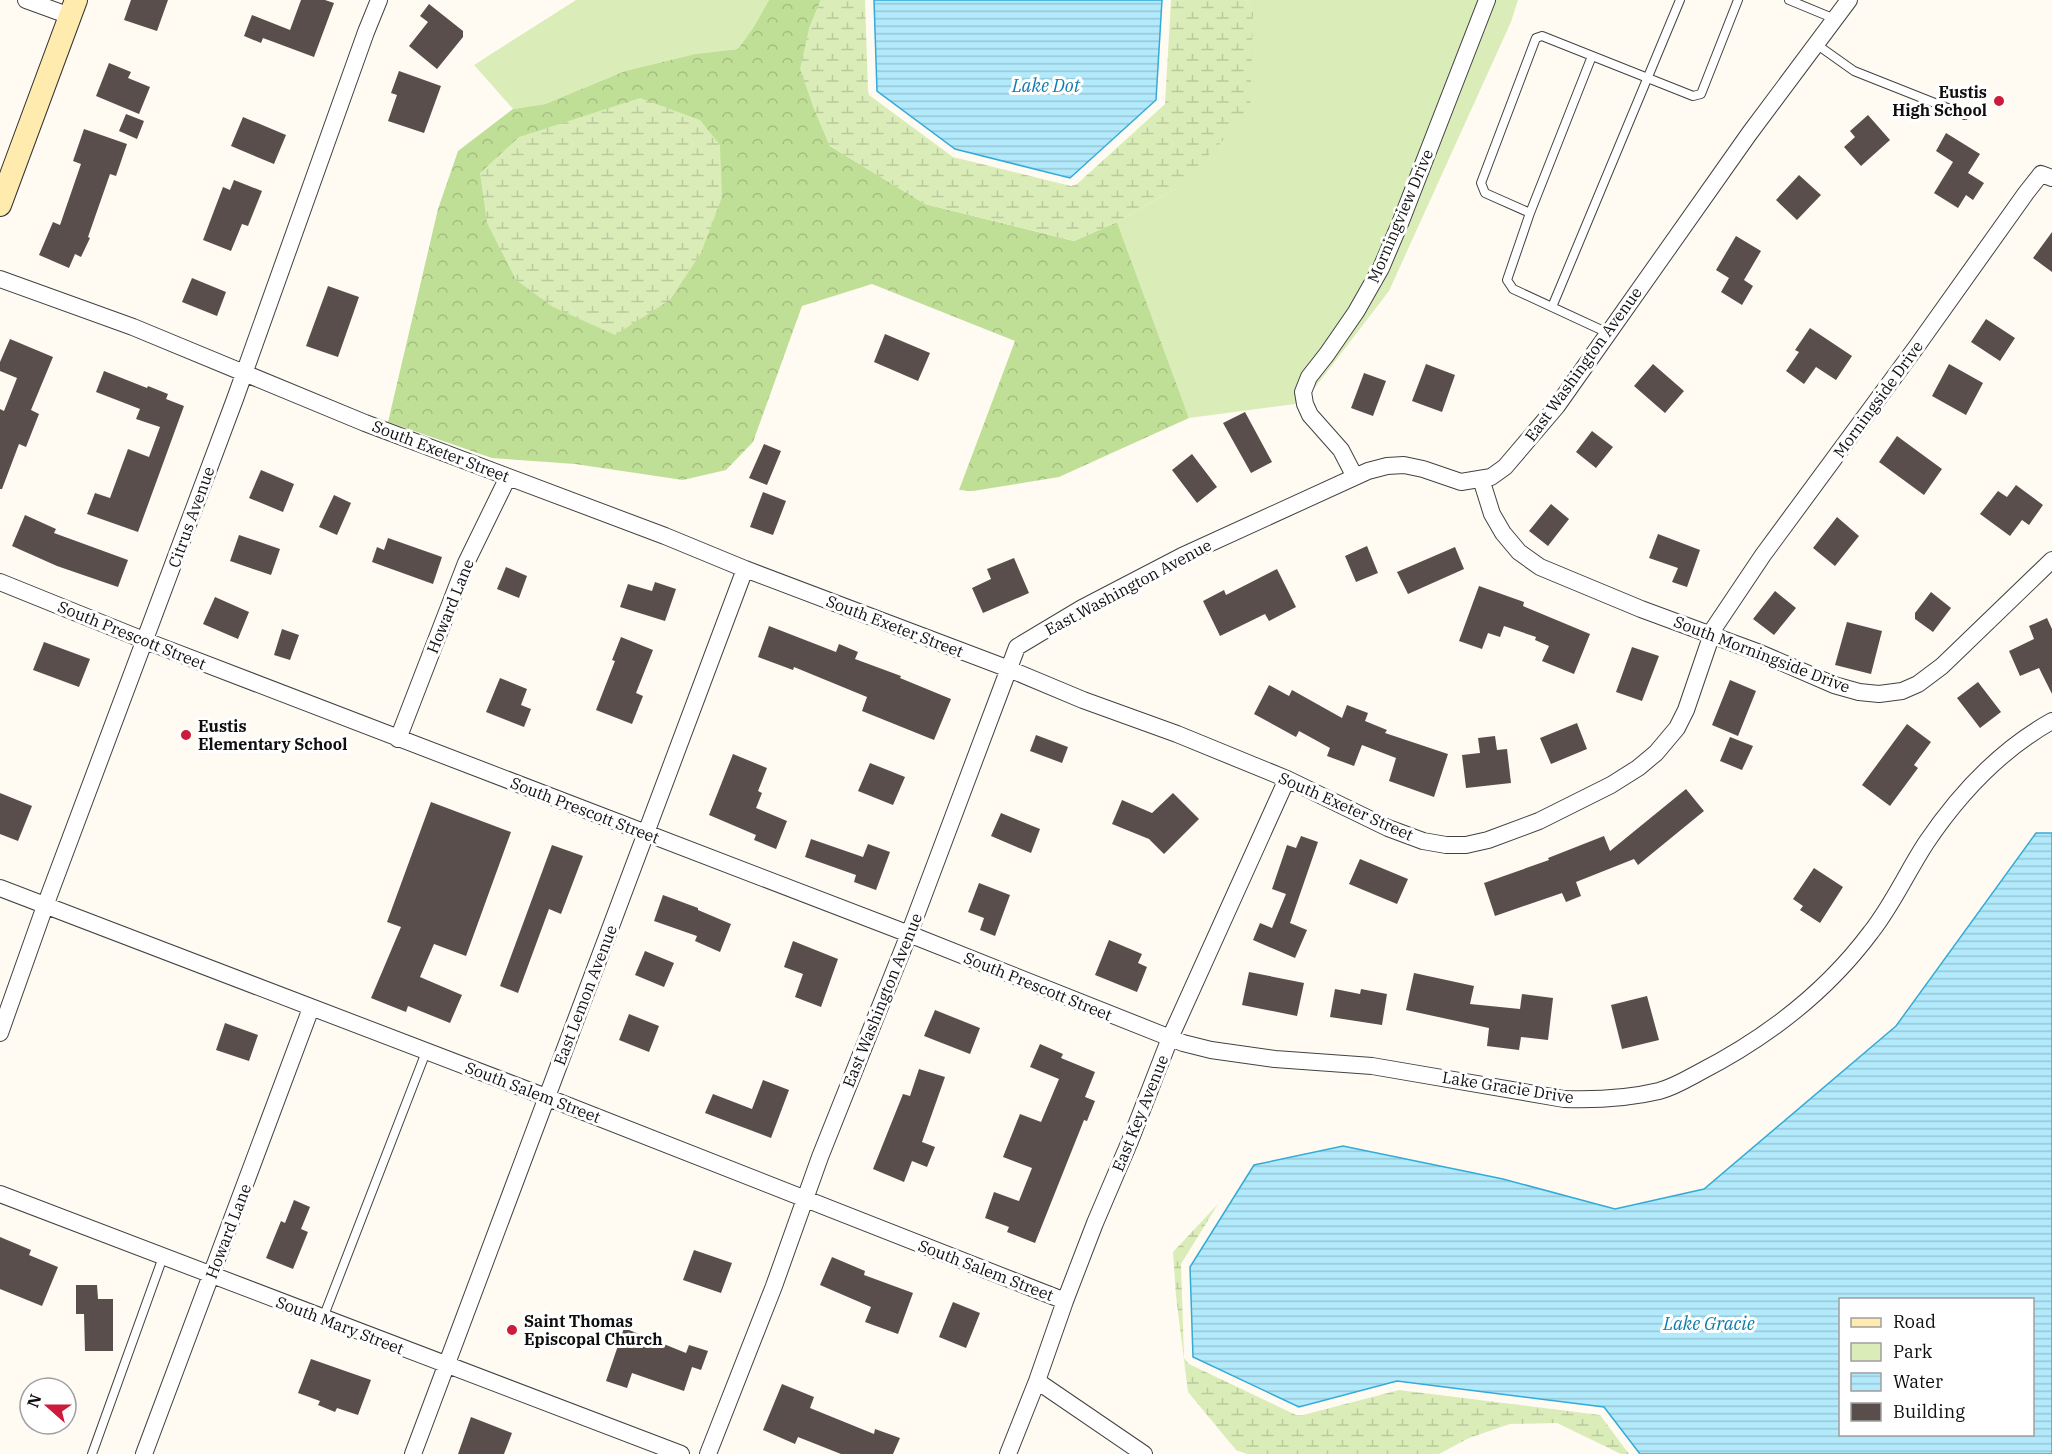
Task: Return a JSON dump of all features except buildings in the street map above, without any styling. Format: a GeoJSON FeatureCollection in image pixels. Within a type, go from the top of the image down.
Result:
{"type":"FeatureCollection","features":[{"type":"Feature","properties":{"kind":"main road"},"geometry":{"type":"LineString","coordinates":[[0,205],[73,8]]}},
{"type":"Feature","properties":{"kind":"street"},"geometry":{"type":"LineString","coordinates":[[26,0],[73,8]]}},
{"type":"Feature","properties":{"kind":"street","name":"Citrus Avenue"},"geometry":{"type":"LineString","coordinates":[[0,1033],[380,0]]}},
{"type":"Feature","properties":{"kind":"street","name":"Morningview Drive"},"geometry":{"type":"LineString","coordinates":[[1355,477],[1341,450],[1310,415],[1305,404],[1304,392],[1309,377],[1356,312],[1381,268],[1487,0]]}},
{"type":"Feature","properties":{"kind":"street","name":"East Washington Avenue"},"geometry":{"type":"LineString","coordinates":[[708,1454],[1017,647],[1082,608],[1182,556],[1355,477],[1387,466],[1404,465],[1461,482],[1491,477],[1505,467],[1557,406],[1749,134],[1849,0]]}},
{"type":"Feature","properties":{"kind":"street","name":"Morningside Drive"},"geometry":{"type":"LineString","coordinates":[[1712,634],[1763,555],[2026,193],[2042,174],[2052,178]]}},
{"type":"Feature","properties":{"kind":"street","name":"South Exeter Street"},"geometry":{"type":"LineString","coordinates":[[0,279],[133,327],[365,423],[665,536],[1083,700],[1177,734],[1287,779],[1388,828],[1423,841],[1446,845],[1466,845],[1488,840],[1539,821],[1611,785],[1638,768],[1656,753],[1677,728],[1686,710],[1712,634]]}},
{"type":"Feature","properties":{"kind":"street","name":"Howard Lane"},"geometry":{"type":"LineString","coordinates":[[398,739],[466,563],[508,477]]}},
{"type":"Feature","properties":{"kind":"street","name":"South Morningside Drive"},"geometry":{"type":"LineString","coordinates":[[1481,478],[1492,514],[1503,533],[1519,552],[1540,567],[1641,609],[1712,634],[1834,685],[1859,692],[1879,694],[1902,691],[1918,684],[1942,666],[2052,560]]}},
{"type":"Feature","properties":{"kind":"street","name":"East Lemon Avenue"},"geometry":{"type":"LineString","coordinates":[[412,1454],[745,569]]}},
{"type":"Feature","properties":{"kind":"street","name":"South Prescott Street"},"geometry":{"type":"LineString","coordinates":[[0,582],[398,739],[909,934],[1170,1038]]}},
{"type":"Feature","properties":{"kind":"street","name":"Lake Gracie Drive"},"geometry":{"type":"LineString","coordinates":[[1170,1038],[1211,1050],[1275,1059],[1372,1066],[1564,1099],[1590,1100],[1668,1088],[1716,1064],[1756,1040],[1842,968],[1872,932],[1927,842],[1986,768],[2009,749],[2052,721]]}},
{"type":"Feature","properties":{"kind":"street","name":"East Key Avenue"},"geometry":{"type":"LineString","coordinates":[[1008,1454],[1038,1381],[1065,1301],[1170,1038],[1287,779]]}},
{"type":"Feature","properties":{"kind":"street","name":"South Salem Street"},"geometry":{"type":"LineString","coordinates":[[0,888],[546,1097],[1065,1301]]}},
{"type":"Feature","properties":{"kind":"street","name":"Howard Lane"},"geometry":{"type":"LineString","coordinates":[[144,1454],[311,1008]]}},
{"type":"Feature","properties":{"kind":"street","name":"South Mary Street"},"geometry":{"type":"LineString","coordinates":[[0,1194],[681,1454]]}},
{"type":"Feature","properties":{"kind":"street"},"geometry":{"type":"LineString","coordinates":[[1038,1381],[1144,1454]]}},
{"type":"Feature","properties":{"kind":"lane"},"geometry":{"type":"LineString","coordinates":[[1552,307],[1680,0]]}},
{"type":"Feature","properties":{"kind":"lane"},"geometry":{"type":"LineString","coordinates":[[1530,213],[1485,193],[1481,183],[1536,38],[1542,36],[1693,96],[1701,94],[1738,0]]}},
{"type":"Feature","properties":{"kind":"lane"},"geometry":{"type":"LineString","coordinates":[[1789,0],[1835,19]]}},
{"type":"Feature","properties":{"kind":"lane"},"geometry":{"type":"LineString","coordinates":[[1816,44],[1854,70],[1965,115]]}},
{"type":"Feature","properties":{"kind":"lane"},"geometry":{"type":"LineString","coordinates":[[1592,56],[1530,213],[1507,280],[1513,289],[1608,333]]}},
{"type":"Feature","properties":{"kind":"lane"},"geometry":{"type":"LineString","coordinates":[[323,1319],[426,1052]]}},
{"type":"Feature","properties":{"kind":"lane"},"geometry":{"type":"LineString","coordinates":[[92,1454],[163,1257]]}},
{"type":"Feature","properties":{"kind":"green space"},"geometry":{"type":"Polygon","coordinates":[[[576,0],[769,0],[738,49],[695,54],[625,71],[545,104],[513,109],[474,65],[576,0]]]}},
{"type":"Feature","properties":{"kind":"green space"},"geometry":{"type":"Polygon","coordinates":[[[769,0],[821,0],[809,29],[813,106],[830,146],[925,204],[1074,241],[1117,222],[1189,418],[1059,477],[973,491],[959,490],[1015,341],[872,284],[802,306],[753,442],[726,470],[683,480],[575,464],[492,458],[388,422],[438,209],[458,151],[513,109],[545,104],[625,71],[695,54],[738,49],[769,0]]]}},
{"type":"Feature","properties":{"kind":"green space"},"geometry":{"type":"Polygon","coordinates":[[[821,0],[865,0],[869,95],[953,157],[1071,186],[1077,184],[1165,104],[1171,0],[1246,0],[1253,12],[1250,113],[1175,189],[1117,222],[1074,241],[925,204],[830,146],[800,69],[809,29],[821,0]]]}},
{"type":"Feature","properties":{"kind":"green space"},"geometry":{"type":"Polygon","coordinates":[[[1246,0],[1518,0],[1511,22],[1389,291],[1303,403],[1189,418],[1117,222],[1175,189],[1253,12],[1246,0]]]}},
{"type":"Feature","properties":{"kind":"green space"},"geometry":{"type":"Polygon","coordinates":[[[640,98],[700,120],[720,145],[722,197],[701,253],[670,300],[615,335],[553,307],[516,280],[487,223],[480,173],[519,137],[640,98]]]}},
{"type":"Feature","properties":{"kind":"green space"},"geometry":{"type":"Polygon","coordinates":[[[1218,1204],[1181,1264],[1184,1358],[1189,1364],[1296,1415],[1399,1390],[1600,1415],[1629,1454],[1621,1454],[1557,1423],[1510,1424],[1469,1438],[1439,1454],[1247,1454],[1236,1450],[1188,1392],[1176,1296],[1173,1252],[1218,1204]]]}},
{"type":"Feature","properties":{"kind":"water","name":"Lake Dot"},"geometry":{"type":"Polygon","coordinates":[[[874,0],[1162,0],[1156,100],[1070,178],[955,149],[877,91],[874,0]]]}},
{"type":"Feature","properties":{"kind":"water","name":"Lake Gracie"},"geometry":{"type":"Polygon","coordinates":[[[2036,833],[2052,833],[2052,1454],[1640,1454],[1604,1407],[1397,1381],[1299,1407],[1193,1357],[1190,1267],[1254,1165],[1343,1146],[1503,1179],[1615,1209],[1704,1189],[1896,1026],[2036,833]]]}},
{"type":"Feature","properties":{"kind":"place","name":"Eustis High School"},"geometry":{"type":"Point","coordinates":[1999,101]}},
{"type":"Feature","properties":{"kind":"place","name":"Eustis Elementary School"},"geometry":{"type":"Point","coordinates":[186,735]}},
{"type":"Feature","properties":{"kind":"place","name":"Saint Thomas Episcopal Church"},"geometry":{"type":"Point","coordinates":[512,1330]}}]}
